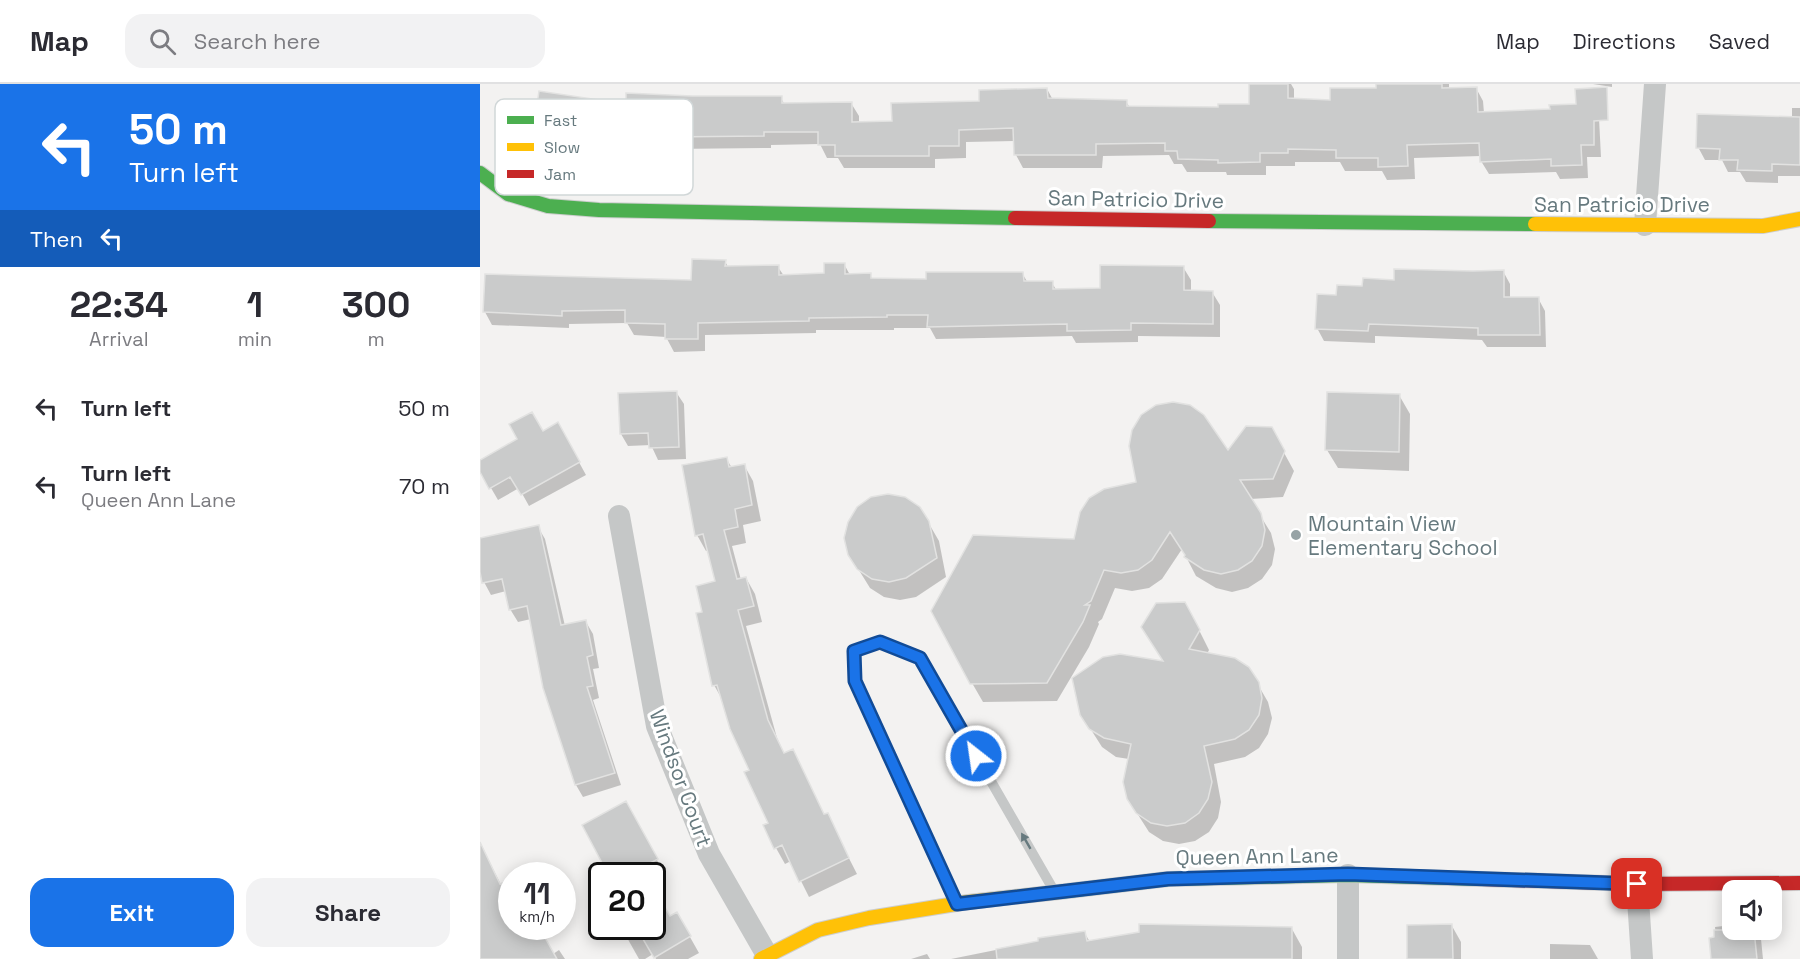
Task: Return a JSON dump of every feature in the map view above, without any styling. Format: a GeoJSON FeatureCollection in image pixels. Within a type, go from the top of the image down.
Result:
{"type":"FeatureCollection","features":[{"type":"Feature","properties":{"kind":"street"},"geometry":{"type":"LineString","coordinates":[[1645,225],[1655,84]]}},
{"type":"Feature","properties":{"kind":"street","name":"San Patricio Drive"},"geometry":{"type":"LineString","coordinates":[[480,173],[495,184]]}},
{"type":"Feature","properties":{"kind":"street","name":"San Patricio Drive"},"geometry":{"type":"LineString","coordinates":[[511,195],[548,206],[599,210],[1309,223],[1763,226],[1800,219]]}},
{"type":"Feature","properties":{"kind":"street","name":"Windsor Court"},"geometry":{"type":"LineString","coordinates":[[619,516],[657,726],[709,854],[764,957]]}},
{"type":"Feature","properties":{"kind":"street"},"geometry":{"type":"LineString","coordinates":[[1348,874],[1348,959]]}},
{"type":"Feature","properties":{"kind":"street","name":"Queen Ann Lane"},"geometry":{"type":"LineString","coordinates":[[764,957],[818,930],[869,918],[957,904],[1168,879],[1348,874],[1637,884],[1800,883]]}},
{"type":"Feature","properties":{"kind":"street"},"geometry":{"type":"LineString","coordinates":[[1637,884],[1642,959]]}},
{"type":"Feature","properties":{"kind":"lane"},"geometry":{"type":"LineString","coordinates":[[957,904],[855,681],[854,651],[880,642],[920,658],[1055,892]]}},
{"type":"Feature","properties":{"kind":"building"},"geometry":{"type":"Polygon","coordinates":[[[1249,84],[1288,84],[1288,98],[1330,100],[1330,88],[1376,88],[1376,84],[1442,84],[1442,88],[1477,87],[1478,112],[1550,109],[1549,105],[1576,104],[1575,89],[1607,87],[1608,120],[1594,121],[1594,145],[1581,145],[1582,165],[1551,166],[1551,159],[1480,162],[1479,143],[1407,145],[1408,166],[1378,167],[1378,158],[1336,158],[1336,150],[1288,149],[1288,153],[1260,153],[1260,162],[1218,163],[1218,160],[1178,159],[1177,151],[1165,151],[1165,143],[1096,144],[1096,155],[1014,155],[1013,128],[959,130],[959,146],[929,146],[929,156],[835,156],[835,145],[818,145],[818,132],[764,132],[764,136],[693,137],[693,99],[626,99],[626,93],[782,96],[782,103],[852,102],[852,122],[892,121],[891,103],[979,101],[979,90],[1047,88],[1048,98],[1127,100],[1127,106],[1218,107],[1218,104],[1249,104],[1249,84]]]}},
{"type":"Feature","properties":{"kind":"building"},"geometry":{"type":"Polygon","coordinates":[[[539,91],[593,99],[538,99],[539,91]]]}},
{"type":"Feature","properties":{"kind":"building"},"geometry":{"type":"Polygon","coordinates":[[[1697,114],[1800,117],[1800,165],[1772,164],[1772,171],[1737,170],[1738,160],[1719,160],[1720,149],[1696,148],[1697,114]]]}},
{"type":"Feature","properties":{"kind":"building"},"geometry":{"type":"Polygon","coordinates":[[[692,259],[726,260],[725,266],[779,265],[779,275],[824,273],[824,263],[845,263],[845,274],[871,273],[871,278],[926,279],[926,272],[1023,272],[1024,281],[1053,281],[1053,289],[1100,288],[1100,265],[1184,266],[1184,290],[1213,291],[1213,324],[1131,323],[1131,330],[1067,331],[1067,324],[927,327],[928,315],[887,315],[887,317],[809,318],[809,321],[698,323],[698,339],[665,339],[665,324],[625,323],[625,310],[562,311],[562,316],[483,312],[485,274],[691,280],[692,259]]]}},
{"type":"Feature","properties":{"kind":"building"},"geometry":{"type":"Polygon","coordinates":[[[1394,269],[1504,270],[1504,297],[1539,297],[1540,335],[1478,335],[1478,328],[1369,324],[1368,331],[1315,329],[1317,294],[1336,295],[1337,285],[1362,286],[1363,278],[1394,280],[1394,269]]]}},
{"type":"Feature","properties":{"kind":"building"},"geometry":{"type":"Polygon","coordinates":[[[677,391],[679,447],[649,448],[648,433],[620,434],[618,393],[677,391]]]}},
{"type":"Feature","properties":{"kind":"building"},"geometry":{"type":"Polygon","coordinates":[[[1327,392],[1400,394],[1399,452],[1325,450],[1327,392]]]}},
{"type":"Feature","properties":{"kind":"building"},"geometry":{"type":"Polygon","coordinates":[[[1173,402],[1190,405],[1204,415],[1228,450],[1246,426],[1272,427],[1285,451],[1273,479],[1240,480],[1261,513],[1265,530],[1262,546],[1252,561],[1238,570],[1221,574],[1204,570],[1184,557],[1185,555],[1170,532],[1152,560],[1138,570],[1121,573],[1104,570],[1091,601],[1085,605],[1090,605],[1083,622],[1047,683],[970,684],[931,611],[973,535],[1074,539],[1080,512],[1089,498],[1104,489],[1136,482],[1129,446],[1132,430],[1141,415],[1156,405],[1173,402]]]}},
{"type":"Feature","properties":{"kind":"building"},"geometry":{"type":"Polygon","coordinates":[[[532,412],[543,431],[558,422],[580,462],[521,495],[510,477],[489,489],[480,472],[480,460],[517,439],[509,424],[532,412]]]}},
{"type":"Feature","properties":{"kind":"building"},"geometry":{"type":"Polygon","coordinates":[[[727,457],[729,467],[745,464],[752,505],[735,509],[738,527],[724,530],[737,579],[746,577],[754,606],[738,610],[768,720],[784,753],[793,749],[824,814],[828,813],[849,858],[799,882],[782,845],[774,849],[763,825],[768,823],[744,772],[749,770],[730,729],[717,685],[712,686],[696,613],[702,612],[696,586],[715,581],[703,534],[695,536],[682,465],[727,457]]]}},
{"type":"Feature","properties":{"kind":"building"},"geometry":{"type":"Polygon","coordinates":[[[888,494],[905,497],[920,507],[929,521],[937,558],[906,578],[889,582],[872,579],[857,569],[848,555],[844,538],[848,522],[857,507],[871,497],[888,494]]]}},
{"type":"Feature","properties":{"kind":"building"},"geometry":{"type":"Polygon","coordinates":[[[539,525],[561,625],[586,620],[593,655],[587,657],[593,686],[587,687],[615,773],[575,785],[543,688],[527,606],[509,610],[502,579],[482,583],[480,572],[480,538],[539,525]]]}},
{"type":"Feature","properties":{"kind":"building"},"geometry":{"type":"Polygon","coordinates":[[[1185,602],[1200,630],[1189,649],[1235,658],[1249,667],[1259,682],[1262,698],[1259,715],[1249,730],[1235,739],[1204,746],[1212,782],[1208,799],[1199,813],[1185,823],[1167,826],[1151,823],[1136,813],[1127,799],[1123,782],[1131,744],[1104,738],[1089,729],[1080,715],[1072,678],[1103,657],[1120,654],[1163,661],[1141,627],[1156,603],[1185,602]]]}},
{"type":"Feature","properties":{"kind":"building"},"geometry":{"type":"Polygon","coordinates":[[[626,801],[658,859],[652,862],[602,862],[582,825],[626,801]]]}},
{"type":"Feature","properties":{"kind":"building"},"geometry":{"type":"Polygon","coordinates":[[[480,842],[498,880],[498,940],[546,940],[557,959],[480,959],[480,842]]]}},
{"type":"Feature","properties":{"kind":"building"},"geometry":{"type":"Polygon","coordinates":[[[666,909],[670,916],[677,912],[691,936],[654,958],[644,940],[666,940],[666,909]]]}},
{"type":"Feature","properties":{"kind":"building"},"geometry":{"type":"Polygon","coordinates":[[[1139,924],[1292,927],[1292,959],[997,959],[996,949],[1038,941],[1038,938],[1085,931],[1087,941],[1139,932],[1139,924]]]}},
{"type":"Feature","properties":{"kind":"building"},"geometry":{"type":"Polygon","coordinates":[[[1452,924],[1453,959],[1407,959],[1407,925],[1452,924]]]}},
{"type":"Feature","properties":{"kind":"building"},"geometry":{"type":"Polygon","coordinates":[[[1714,930],[1722,930],[1722,940],[1755,940],[1757,959],[1711,959],[1709,938],[1714,937],[1714,930]]]}},
{"type":"Feature","properties":{"kind":"traffic: fast"},"geometry":{"type":"LineString","coordinates":[[480,173],[495,184]]}},
{"type":"Feature","properties":{"kind":"traffic: fast"},"geometry":{"type":"LineString","coordinates":[[511,195],[548,206],[599,210],[1015,218]]}},
{"type":"Feature","properties":{"kind":"traffic: fast"},"geometry":{"type":"LineString","coordinates":[[1209,221],[1535,224]]}},
{"type":"Feature","properties":{"kind":"traffic: fast"},"geometry":{"type":"LineString","coordinates":[[1059,892],[1168,879],[1348,875],[1482,879]]}},
{"type":"Feature","properties":{"kind":"traffic: slow"},"geometry":{"type":"LineString","coordinates":[[1535,224],[1763,226],[1800,219]]}},
{"type":"Feature","properties":{"kind":"traffic: slow"},"geometry":{"type":"LineString","coordinates":[[761,959],[818,930],[869,918],[968,902],[1059,892]]}},
{"type":"Feature","properties":{"kind":"traffic: jam"},"geometry":{"type":"LineString","coordinates":[[1015,218],[1209,221]]}},
{"type":"Feature","properties":{"kind":"traffic: jam"},"geometry":{"type":"LineString","coordinates":[[1482,879],[1637,884],[1800,883]]}},
{"type":"Feature","properties":{"kind":"place","name":"Mountain View Elementary School"},"geometry":{"type":"Point","coordinates":[1296,535]}},
{"type":"Feature","properties":{"kind":"route"},"geometry":{"type":"LineString","coordinates":[[976,756],[920,658],[880,642],[854,651],[855,681],[957,904],[1168,879],[1348,874],[1637,884]]}}]}
